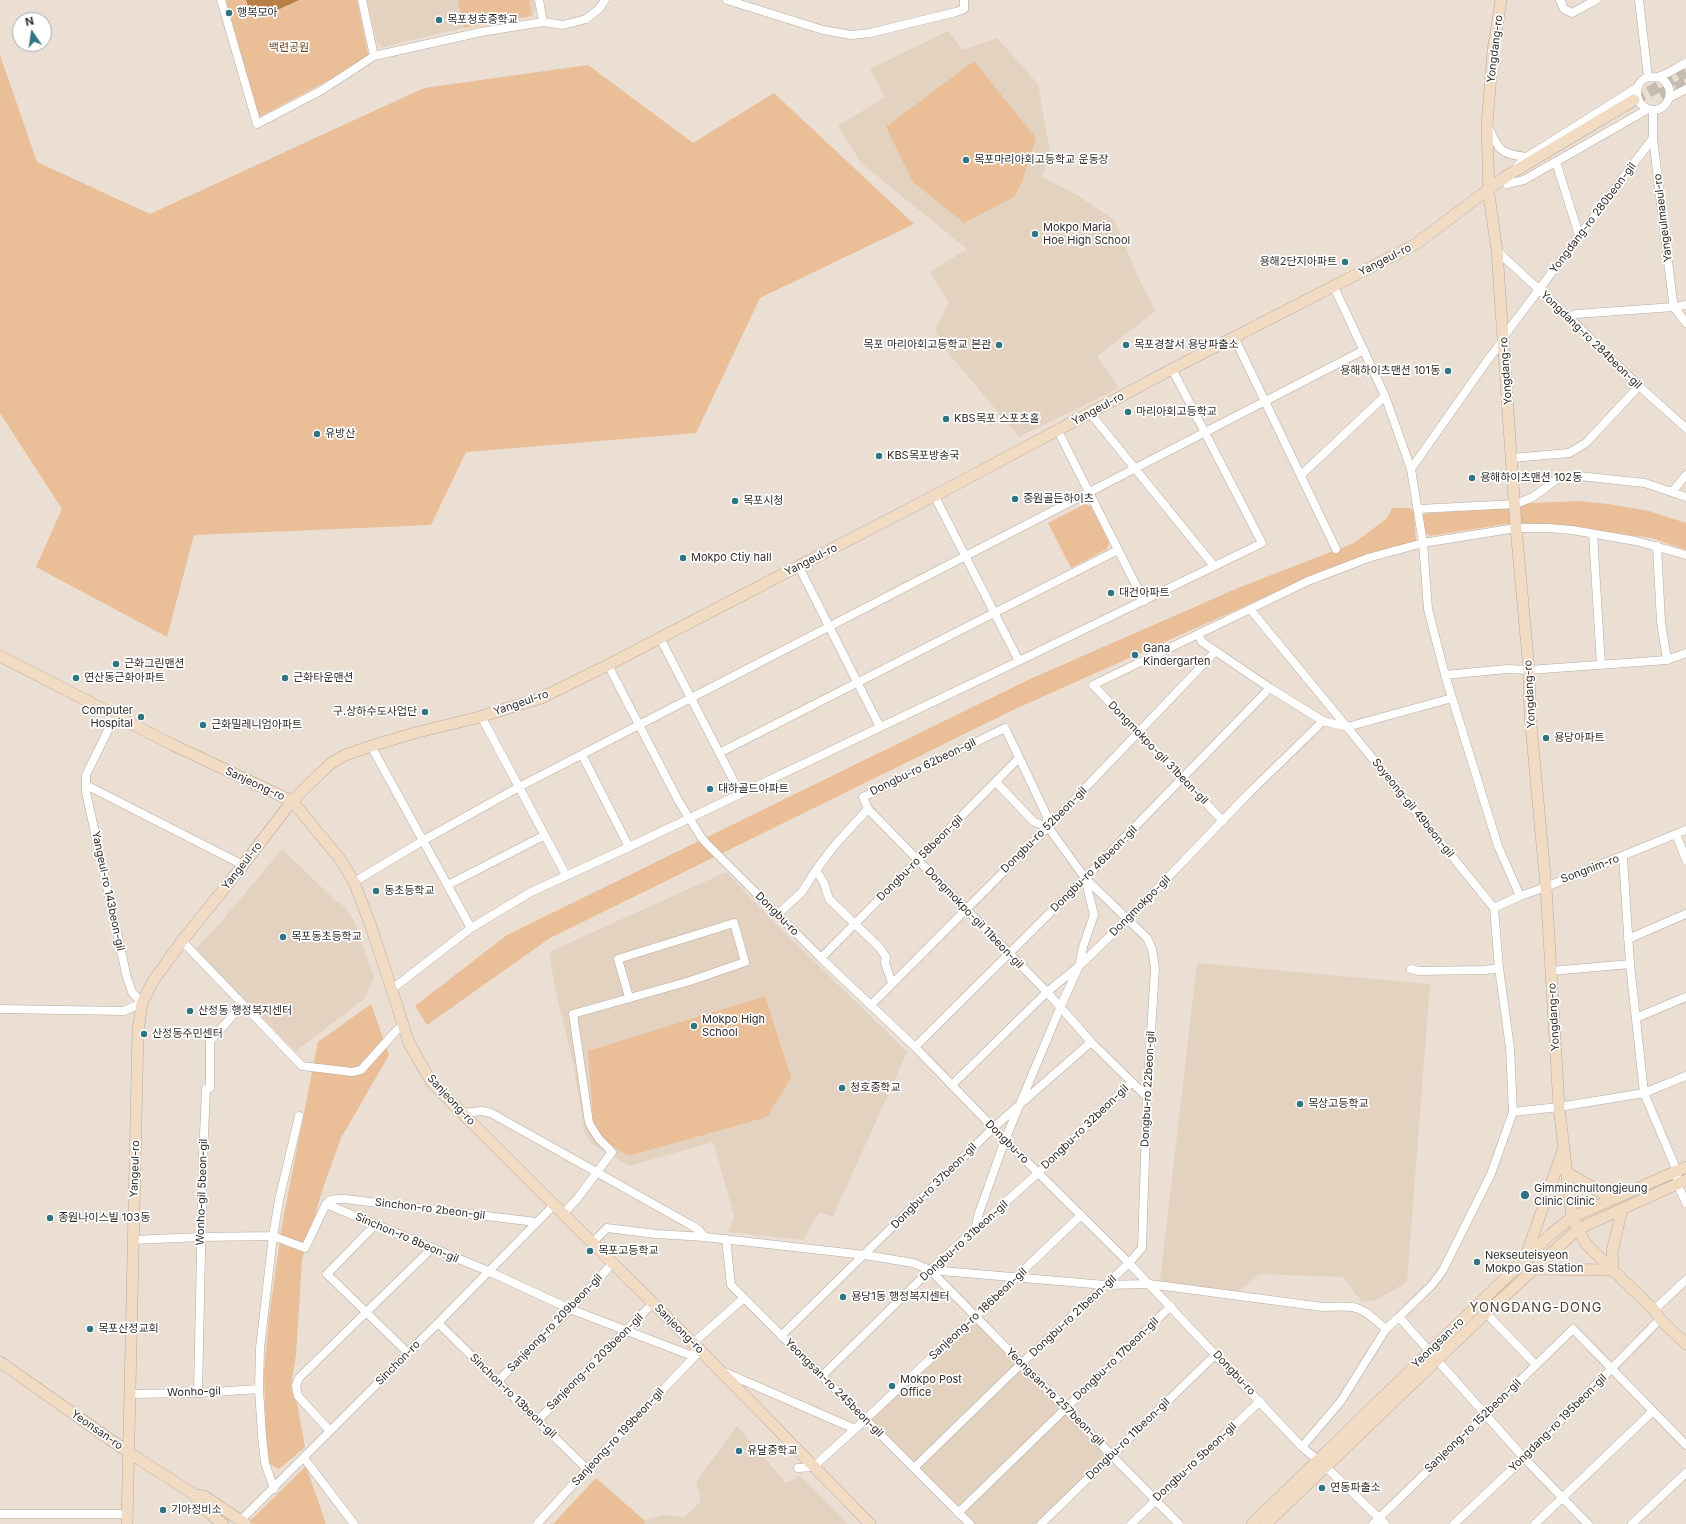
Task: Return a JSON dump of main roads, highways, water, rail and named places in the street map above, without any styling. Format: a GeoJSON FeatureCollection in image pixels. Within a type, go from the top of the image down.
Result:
{"type":"FeatureCollection","features":[{"type":"Feature","properties":{"kind":"tunnel"},"geometry":{"type":"LineString","coordinates":[[1634,100],[1686,72]]}},
{"type":"Feature","properties":{"kind":"tunnel"},"geometry":{"type":"LineString","coordinates":[[1660,94],[1686,83]]}},
{"type":"Feature","properties":{"kind":"place","name":"행복모아"},"geometry":{"type":"Point","coordinates":[229,13]}},
{"type":"Feature","properties":{"kind":"place","name":"목포청호중학교"},"geometry":{"type":"Point","coordinates":[439,20]}},
{"type":"Feature","properties":{"kind":"place","name":"목포마리아회고등학교 운동장"},"geometry":{"type":"Point","coordinates":[966,160]}},
{"type":"Feature","properties":{"kind":"place","name":"Mokpo Maria Hoe High School"},"geometry":{"type":"Point","coordinates":[1035,234]}},
{"type":"Feature","properties":{"kind":"place","name":"용해2단지아파트"},"geometry":{"type":"Point","coordinates":[1345,262]}},
{"type":"Feature","properties":{"kind":"place","name":"목포 마리아회고등학교 본관"},"geometry":{"type":"Point","coordinates":[999,345]}},
{"type":"Feature","properties":{"kind":"place","name":"목포경찰서 용당파출소"},"geometry":{"type":"Point","coordinates":[1126,345]}},
{"type":"Feature","properties":{"kind":"place","name":"용해하이츠맨션 101동"},"geometry":{"type":"Point","coordinates":[1448,371]}},
{"type":"Feature","properties":{"kind":"place","name":"마리아회고등학교"},"geometry":{"type":"Point","coordinates":[1128,412]}},
{"type":"Feature","properties":{"kind":"place","name":"KBS목포 스포츠홀"},"geometry":{"type":"Point","coordinates":[946,419]}},
{"type":"Feature","properties":{"kind":"place","name":"유방산"},"geometry":{"type":"Point","coordinates":[317,434]}},
{"type":"Feature","properties":{"kind":"place","name":"KBS목포방송국"},"geometry":{"type":"Point","coordinates":[879,456]}},
{"type":"Feature","properties":{"kind":"place","name":"용해하이츠맨션 102동"},"geometry":{"type":"Point","coordinates":[1472,478]}},
{"type":"Feature","properties":{"kind":"place","name":"중원골든하이츠"},"geometry":{"type":"Point","coordinates":[1015,499]}},
{"type":"Feature","properties":{"kind":"place","name":"목포시청"},"geometry":{"type":"Point","coordinates":[735,501]}},
{"type":"Feature","properties":{"kind":"place","name":"Mokpo Ctiy hall"},"geometry":{"type":"Point","coordinates":[683,558]}},
{"type":"Feature","properties":{"kind":"place","name":"대건아파트"},"geometry":{"type":"Point","coordinates":[1111,593]}},
{"type":"Feature","properties":{"kind":"place","name":"Gana Kindergarten"},"geometry":{"type":"Point","coordinates":[1135,655]}},
{"type":"Feature","properties":{"kind":"place","name":"근화그린맨션"},"geometry":{"type":"Point","coordinates":[116,664]}},
{"type":"Feature","properties":{"kind":"place","name":"연산동근화아파트"},"geometry":{"type":"Point","coordinates":[76,678]}},
{"type":"Feature","properties":{"kind":"place","name":"근화타운맨션"},"geometry":{"type":"Point","coordinates":[285,678]}},
{"type":"Feature","properties":{"kind":"place","name":"구.상하수도사업단"},"geometry":{"type":"Point","coordinates":[425,712]}},
{"type":"Feature","properties":{"kind":"place","name":"Computer Hospital"},"geometry":{"type":"Point","coordinates":[141,717]}},
{"type":"Feature","properties":{"kind":"place","name":"근화밀레니엄아파트"},"geometry":{"type":"Point","coordinates":[203,725]}},
{"type":"Feature","properties":{"kind":"place","name":"용당아파트"},"geometry":{"type":"Point","coordinates":[1546,738]}},
{"type":"Feature","properties":{"kind":"place","name":"대하골드아파트"},"geometry":{"type":"Point","coordinates":[710,789]}},
{"type":"Feature","properties":{"kind":"place","name":"동초등학교"},"geometry":{"type":"Point","coordinates":[376,891]}},
{"type":"Feature","properties":{"kind":"place","name":"목포동초등학교"},"geometry":{"type":"Point","coordinates":[283,937]}},
{"type":"Feature","properties":{"kind":"place","name":"산정동 행정복지센터"},"geometry":{"type":"Point","coordinates":[190,1011]}},
{"type":"Feature","properties":{"kind":"place","name":"Mokpo High School"},"geometry":{"type":"Point","coordinates":[694,1026]}},
{"type":"Feature","properties":{"kind":"place","name":"산정동주민센터"},"geometry":{"type":"Point","coordinates":[144,1034]}},
{"type":"Feature","properties":{"kind":"place","name":"청호중학교"},"geometry":{"type":"Point","coordinates":[842,1088]}},
{"type":"Feature","properties":{"kind":"place","name":"목상고등학교"},"geometry":{"type":"Point","coordinates":[1300,1104]}},
{"type":"Feature","properties":{"kind":"place","name":"Gimminchultongjeung Clinic Clinic"},"geometry":{"type":"Point","coordinates":[1525,1195]}},
{"type":"Feature","properties":{"kind":"place","name":"종원나이스빌 103동"},"geometry":{"type":"Point","coordinates":[50,1218]}},
{"type":"Feature","properties":{"kind":"place","name":"목포고등학교"},"geometry":{"type":"Point","coordinates":[590,1251]}},
{"type":"Feature","properties":{"kind":"place","name":"Nekseuteisyeon Mokpo Gas Station"},"geometry":{"type":"Point","coordinates":[1477,1262]}},
{"type":"Feature","properties":{"kind":"place","name":"용당1동 행정복지센터"},"geometry":{"type":"Point","coordinates":[843,1297]}},
{"type":"Feature","properties":{"kind":"place","name":"목포산정교회"},"geometry":{"type":"Point","coordinates":[90,1329]}},
{"type":"Feature","properties":{"kind":"place","name":"Mokpo Post Office"},"geometry":{"type":"Point","coordinates":[892,1386]}},
{"type":"Feature","properties":{"kind":"place","name":"유달중학교"},"geometry":{"type":"Point","coordinates":[739,1451]}},
{"type":"Feature","properties":{"kind":"place","name":"연동파출소"},"geometry":{"type":"Point","coordinates":[1322,1488]}},
{"type":"Feature","properties":{"kind":"place","name":"기아정비소"},"geometry":{"type":"Point","coordinates":[163,1510]}},
{"type":"Feature","properties":{"kind":"district","name":"YONGDANG-DONG"},"geometry":{"type":"Point","coordinates":[1536,1308]}},
{"type":"Feature","properties":{"kind":"park label","name":"백련공원"},"geometry":{"type":"Point","coordinates":[289,48]}}]}
